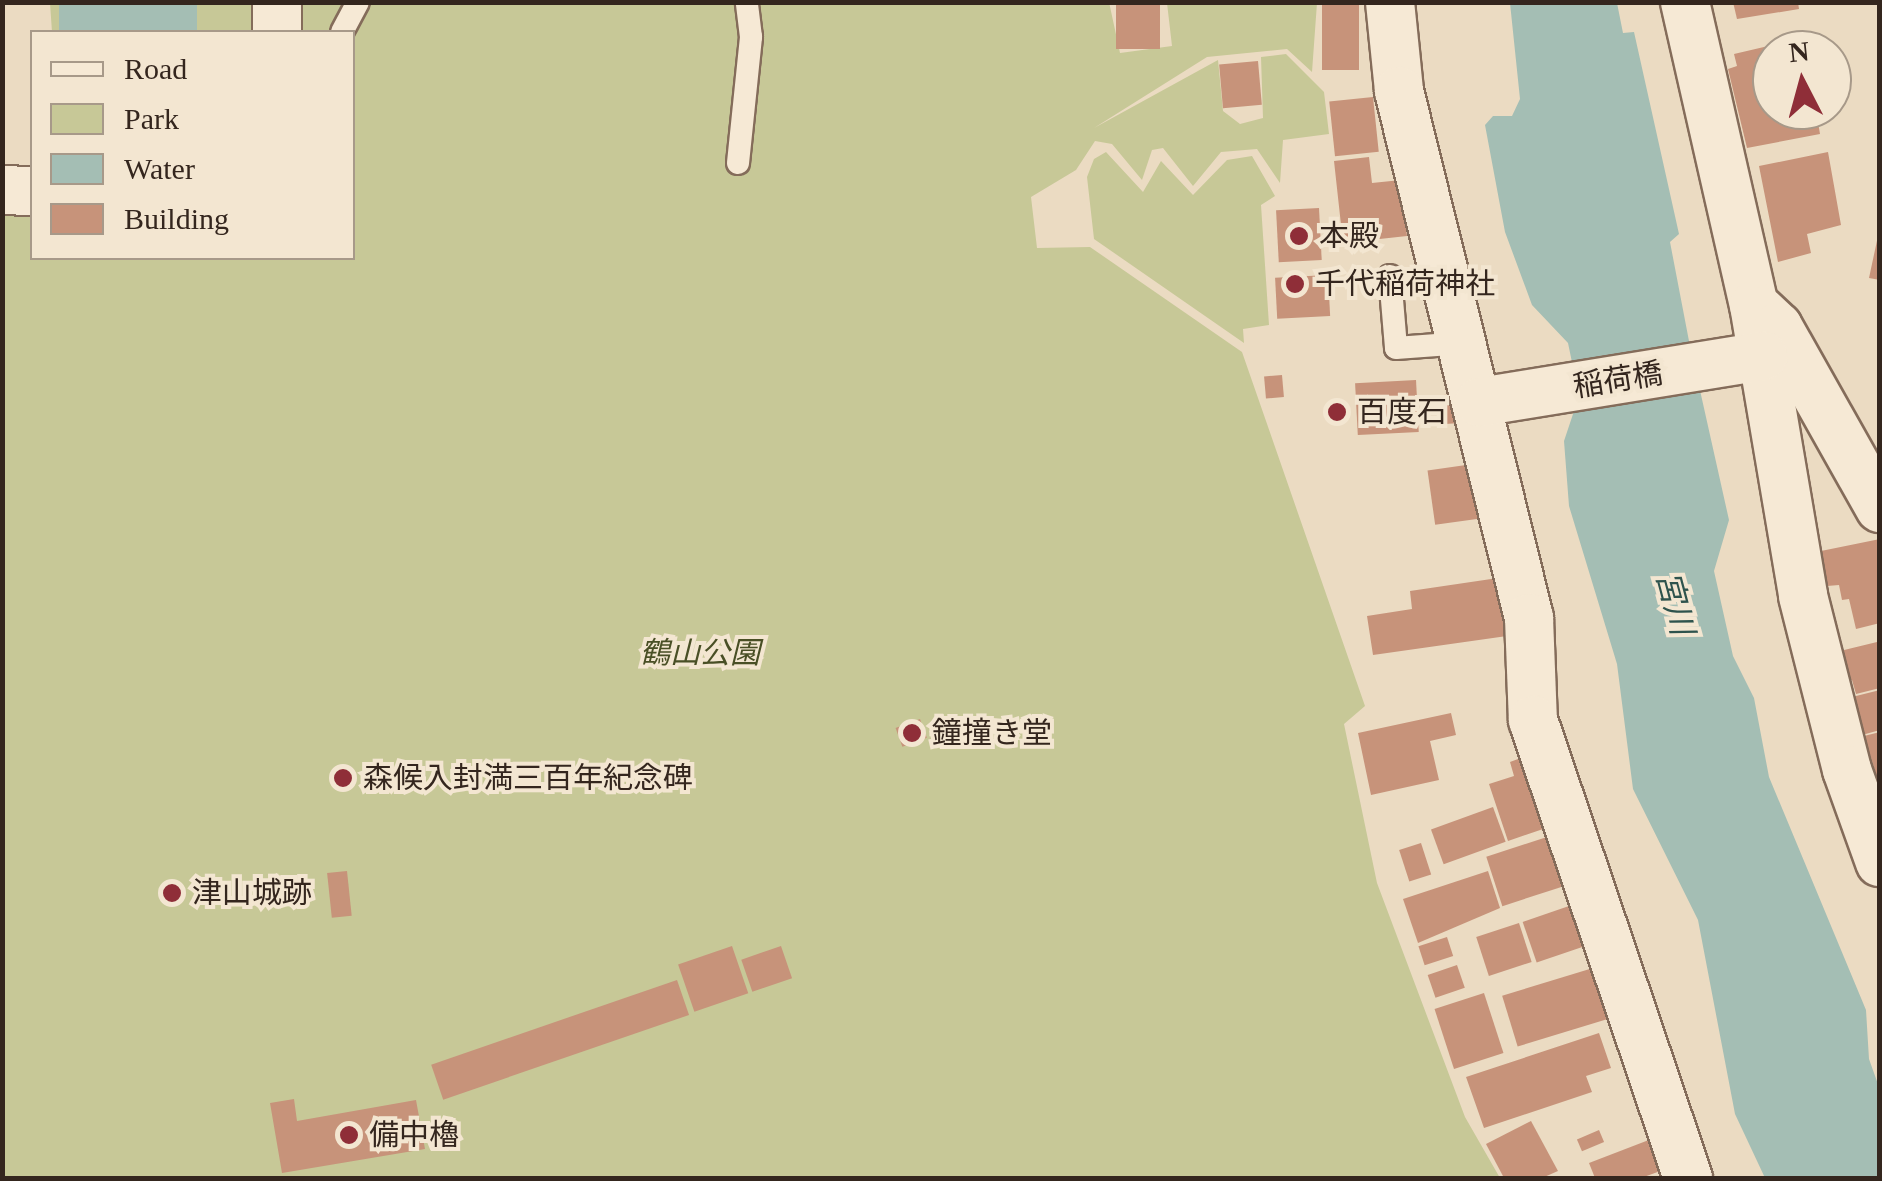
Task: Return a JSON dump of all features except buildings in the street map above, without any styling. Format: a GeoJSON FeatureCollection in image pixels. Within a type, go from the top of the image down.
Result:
{"type":"FeatureCollection","features":[{"type":"Feature","properties":{"kind":"street"},"geometry":{"type":"LineString","coordinates":[[276,30],[277,2]]}},
{"type":"Feature","properties":{"kind":"street"},"geometry":{"type":"LineString","coordinates":[[1390,2],[1399,91],[1482,401],[1529,618],[1533,720],[1688,1178]]}},
{"type":"Feature","properties":{"kind":"street"},"geometry":{"type":"LineString","coordinates":[[1685,2],[1754,305],[1756,358],[1803,596],[1847,770],[1880,862]]}},
{"type":"Feature","properties":{"kind":"street"},"geometry":{"type":"LineString","coordinates":[[2,190],[30,190]]}},
{"type":"Feature","properties":{"kind":"street"},"geometry":{"type":"LineString","coordinates":[[1754,305],[1778,327],[1880,508]]}},
{"type":"Feature","properties":{"kind":"street","name":"稲荷橋"},"geometry":{"type":"LineString","coordinates":[[1482,401],[1756,358]]}},
{"type":"Feature","properties":{"kind":"lane"},"geometry":{"type":"LineString","coordinates":[[343,30],[358,2]]}},
{"type":"Feature","properties":{"kind":"lane"},"geometry":{"type":"LineString","coordinates":[[738,164],[751,37],[747,2]]}},
{"type":"Feature","properties":{"kind":"lane"},"geometry":{"type":"LineString","coordinates":[[1390,276],[1396,348],[1464,343]]}},
{"type":"Feature","properties":{"kind":"green space","name":"鶴山公園"},"geometry":{"type":"Polygon","coordinates":[[[1109,2],[1120,53],[1172,46],[1167,3],[1317,3],[1312,72],[1287,49],[1207,57],[1094,128],[1218,60],[1223,111],[1240,124],[1263,118],[1261,57],[1286,54],[1324,92],[1329,134],[1283,140],[1280,183],[1257,149],[1221,152],[1193,186],[1163,148],[1152,150],[1142,180],[1112,144],[1095,141],[1076,170],[1031,197],[1037,248],[1090,247],[1242,352],[1365,706],[1344,724],[1377,883],[1465,1117],[1500,1178],[3,1178],[2,210],[30,210],[30,260],[355,260],[355,30],[52,30],[50,3],[1109,2]]]}},
{"type":"Feature","properties":{"kind":"green space"},"geometry":{"type":"Polygon","coordinates":[[[1106,152],[1143,192],[1161,161],[1193,195],[1227,160],[1252,156],[1275,196],[1261,205],[1269,325],[1243,329],[1244,343],[1094,239],[1087,177],[1094,159],[1106,152]]]}},
{"type":"Feature","properties":{"kind":"water"},"geometry":{"type":"Polygon","coordinates":[[[59,3],[197,3],[197,30],[59,30],[59,3]]]}},
{"type":"Feature","properties":{"kind":"water","name":"宮川"},"geometry":{"type":"Polygon","coordinates":[[[1510,3],[1617,3],[1623,33],[1634,32],[1679,234],[1670,242],[1729,520],[1714,571],[1733,656],[1754,698],[1769,777],[1866,1010],[1869,1059],[1879,1087],[1879,1178],[1765,1178],[1735,1114],[1698,920],[1633,789],[1617,664],[1569,506],[1564,441],[1579,396],[1568,343],[1532,305],[1505,232],[1485,125],[1493,116],[1512,116],[1520,99],[1510,3]]]}},
{"type":"Feature","properties":{"kind":"place","name":"本殿"},"geometry":{"type":"Point","coordinates":[1299,236]}},
{"type":"Feature","properties":{"kind":"place","name":"千代稲荷神社"},"geometry":{"type":"Point","coordinates":[1295,284]}},
{"type":"Feature","properties":{"kind":"place","name":"百度石"},"geometry":{"type":"Point","coordinates":[1337,412]}},
{"type":"Feature","properties":{"kind":"place","name":"鐘撞き堂"},"geometry":{"type":"Point","coordinates":[912,733]}},
{"type":"Feature","properties":{"kind":"place","name":"森候入封満三百年紀念碑"},"geometry":{"type":"Point","coordinates":[343,778]}},
{"type":"Feature","properties":{"kind":"place","name":"津山城跡"},"geometry":{"type":"Point","coordinates":[172,893]}},
{"type":"Feature","properties":{"kind":"place","name":"備中櫓"},"geometry":{"type":"Point","coordinates":[349,1135]}}]}
